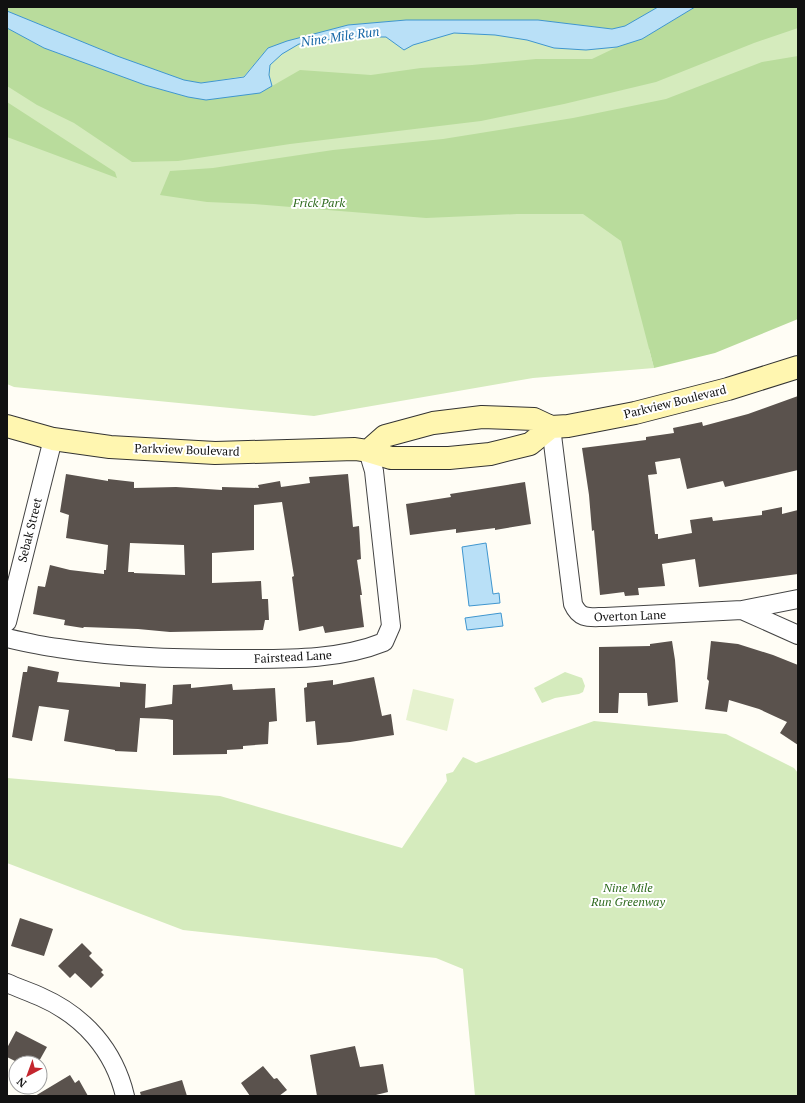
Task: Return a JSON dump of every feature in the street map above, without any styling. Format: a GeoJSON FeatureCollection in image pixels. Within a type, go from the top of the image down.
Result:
{"type":"FeatureCollection","features":[{"type":"Feature","properties":{"kind":"street","name":"Parkview Boulevard"},"geometry":{"type":"LineString","coordinates":[[368,451],[385,436],[433,423],[482,417],[534,419],[551,427],[568,426],[635,413],[728,389],[798,367]]}},
{"type":"Feature","properties":{"kind":"street","name":"Parkview Boulevard"},"geometry":{"type":"LineString","coordinates":[[7,426],[53,438],[110,446],[216,453],[355,449],[368,451],[391,458],[449,458],[490,454],[530,444],[551,427]]}},
{"type":"Feature","properties":{"kind":"street","name":"Overton Lane"},"geometry":{"type":"LineString","coordinates":[[551,427],[573,604],[577,612],[584,617],[742,610],[798,599]]}},
{"type":"Feature","properties":{"kind":"street","name":"Sebak Street"},"geometry":{"type":"LineString","coordinates":[[7,622],[53,438]]}},
{"type":"Feature","properties":{"kind":"street","name":"Fairstead Lane"},"geometry":{"type":"LineString","coordinates":[[7,638],[58,648],[117,655],[202,659],[291,659],[325,656],[373,646],[384,642],[391,626],[374,471],[368,451]]}},
{"type":"Feature","properties":{"kind":"street"},"geometry":{"type":"LineString","coordinates":[[742,610],[798,635]]}},
{"type":"Feature","properties":{"kind":"street"},"geometry":{"type":"LineString","coordinates":[[7,983],[42,997],[63,1009],[83,1024],[107,1051],[114,1064],[126,1096]]}},
{"type":"Feature","properties":{"kind":"green space","name":"Frick Park"},"geometry":{"type":"Polygon","coordinates":[[[7,7],[798,7],[798,310],[649,349],[654,368],[533,378],[314,416],[14,387],[7,384],[7,7]]]}},
{"type":"Feature","properties":{"kind":"green space"},"geometry":{"type":"Polygon","coordinates":[[[7,7],[658,7],[625,27],[612,29],[538,20],[406,20],[348,25],[268,48],[244,76],[201,83],[184,80],[117,56],[7,11],[7,7]]]}},
{"type":"Feature","properties":{"kind":"green space"},"geometry":{"type":"Polygon","coordinates":[[[695,7],[798,7],[798,28],[754,43],[656,82],[564,104],[481,121],[290,144],[178,161],[132,162],[74,123],[37,105],[7,86],[7,28],[44,48],[145,85],[188,97],[260,93],[300,70],[371,75],[421,68],[536,59],[592,59],[617,47],[642,39],[695,7]]]}},
{"type":"Feature","properties":{"kind":"green space"},"geometry":{"type":"Polygon","coordinates":[[[798,56],[798,319],[715,353],[654,368],[621,241],[583,214],[517,214],[426,218],[254,204],[207,202],[160,195],[170,171],[213,168],[333,150],[443,139],[573,118],[666,99],[762,62],[798,56]]]}},
{"type":"Feature","properties":{"kind":"green space"},"geometry":{"type":"Polygon","coordinates":[[[7,102],[115,172],[117,178],[7,137],[7,102]]]}},
{"type":"Feature","properties":{"kind":"green space"},"geometry":{"type":"Polygon","coordinates":[[[565,672],[582,678],[585,686],[583,692],[555,698],[542,703],[534,688],[565,672]]]}},
{"type":"Feature","properties":{"kind":"green space"},"geometry":{"type":"Polygon","coordinates":[[[413,689],[454,699],[447,731],[406,720],[413,689]]]}},
{"type":"Feature","properties":{"kind":"green space","name":"Nine Mile Run Greenway"},"geometry":{"type":"Polygon","coordinates":[[[594,721],[726,734],[794,768],[798,773],[798,1096],[475,1096],[463,969],[436,958],[183,930],[7,863],[7,778],[220,796],[402,848],[447,781],[446,774],[453,772],[463,757],[476,763],[594,721]]]}},
{"type":"Feature","properties":{"kind":"water","name":"Nine Mile Run"},"geometry":{"type":"Polygon","coordinates":[[[658,7],[695,7],[642,39],[617,47],[586,50],[554,48],[527,40],[495,35],[454,33],[413,45],[404,50],[386,37],[338,37],[316,43],[299,44],[282,54],[270,65],[269,75],[272,86],[260,93],[206,100],[188,97],[145,85],[44,48],[7,28],[7,11],[117,56],[184,80],[201,83],[244,77],[268,48],[287,41],[348,25],[406,20],[538,20],[612,29],[625,26],[658,7]]]}},
{"type":"Feature","properties":{"kind":"water"},"geometry":{"type":"Polygon","coordinates":[[[486,543],[493,594],[499,593],[500,603],[469,606],[462,547],[486,543]]]}},
{"type":"Feature","properties":{"kind":"water"},"geometry":{"type":"Polygon","coordinates":[[[501,613],[503,626],[467,630],[465,618],[501,613]]]}},
{"type":"Feature","properties":{"kind":"building"},"geometry":{"type":"Polygon","coordinates":[[[798,396],[798,470],[725,487],[723,481],[687,489],[680,458],[655,462],[657,474],[648,475],[655,534],[658,534],[658,539],[692,533],[690,520],[712,517],[713,521],[762,515],[762,511],[782,507],[782,514],[798,510],[798,574],[699,587],[695,559],[662,564],[665,586],[638,588],[639,595],[625,596],[624,592],[600,595],[594,530],[592,531],[589,495],[582,448],[646,440],[646,437],[674,433],[673,428],[702,422],[703,426],[748,414],[798,396]]]}},
{"type":"Feature","properties":{"kind":"building"},"geometry":{"type":"Polygon","coordinates":[[[66,474],[108,481],[108,479],[134,482],[134,488],[176,487],[222,490],[222,487],[259,488],[258,485],[280,481],[281,487],[310,483],[309,477],[348,474],[353,527],[359,526],[361,559],[357,560],[362,595],[360,595],[364,627],[325,633],[323,626],[299,631],[292,577],[294,576],[282,502],[254,505],[254,550],[212,553],[212,583],[261,581],[262,599],[268,599],[269,620],[265,620],[263,630],[170,632],[138,629],[83,628],[64,625],[65,620],[33,614],[38,586],[45,587],[50,565],[70,570],[104,574],[104,570],[106,570],[108,545],[66,538],[69,515],[60,512],[66,474]],[[130,543],[128,572],[185,575],[184,545],[130,543]]]}},
{"type":"Feature","properties":{"kind":"building"},"geometry":{"type":"Polygon","coordinates":[[[525,482],[531,524],[495,530],[495,528],[456,533],[456,529],[410,535],[406,504],[451,497],[450,494],[525,482]]]}},
{"type":"Feature","properties":{"kind":"building"},"geometry":{"type":"Polygon","coordinates":[[[672,641],[678,702],[648,706],[647,693],[619,693],[618,713],[599,713],[599,647],[650,646],[650,644],[672,641]]]}},
{"type":"Feature","properties":{"kind":"building"},"geometry":{"type":"Polygon","coordinates":[[[711,641],[738,644],[798,665],[798,745],[780,733],[787,722],[759,709],[729,700],[727,712],[705,709],[709,681],[707,679],[711,641]]]}},
{"type":"Feature","properties":{"kind":"building"},"geometry":{"type":"Polygon","coordinates":[[[28,666],[59,672],[57,682],[120,687],[120,682],[146,684],[145,708],[172,704],[173,685],[191,684],[191,688],[232,684],[233,690],[275,688],[277,721],[269,722],[268,744],[243,746],[243,749],[227,750],[227,754],[173,755],[173,720],[167,719],[140,718],[137,752],[115,751],[64,741],[69,710],[39,706],[32,741],[12,737],[23,672],[27,672],[28,666]]]}},
{"type":"Feature","properties":{"kind":"building"},"geometry":{"type":"Polygon","coordinates":[[[374,677],[382,716],[391,714],[394,735],[350,742],[317,745],[315,721],[306,722],[304,688],[307,687],[307,683],[333,680],[333,685],[374,677]]]}},
{"type":"Feature","properties":{"kind":"building"},"geometry":{"type":"Polygon","coordinates":[[[20,918],[53,929],[44,956],[11,946],[20,918]]]}},
{"type":"Feature","properties":{"kind":"building"},"geometry":{"type":"Polygon","coordinates":[[[82,943],[92,953],[89,956],[103,970],[101,972],[104,975],[91,988],[75,973],[70,978],[58,966],[82,943]]]}},
{"type":"Feature","properties":{"kind":"building"},"geometry":{"type":"Polygon","coordinates":[[[16,1031],[47,1047],[42,1055],[8,1055],[8,1058],[7,1048],[16,1031]]]}},
{"type":"Feature","properties":{"kind":"building"},"geometry":{"type":"Polygon","coordinates":[[[355,1046],[360,1067],[383,1064],[388,1092],[372,1096],[317,1096],[310,1055],[355,1046]]]}},
{"type":"Feature","properties":{"kind":"building"},"geometry":{"type":"Polygon","coordinates":[[[263,1066],[274,1079],[277,1078],[287,1090],[279,1096],[250,1096],[241,1083],[263,1066]]]}},
{"type":"Feature","properties":{"kind":"building"},"geometry":{"type":"Polygon","coordinates":[[[70,1075],[75,1083],[79,1080],[88,1096],[35,1096],[48,1095],[48,1088],[70,1075]]]}},
{"type":"Feature","properties":{"kind":"building"},"geometry":{"type":"Polygon","coordinates":[[[182,1080],[187,1096],[141,1096],[140,1092],[182,1080]]]}}]}
